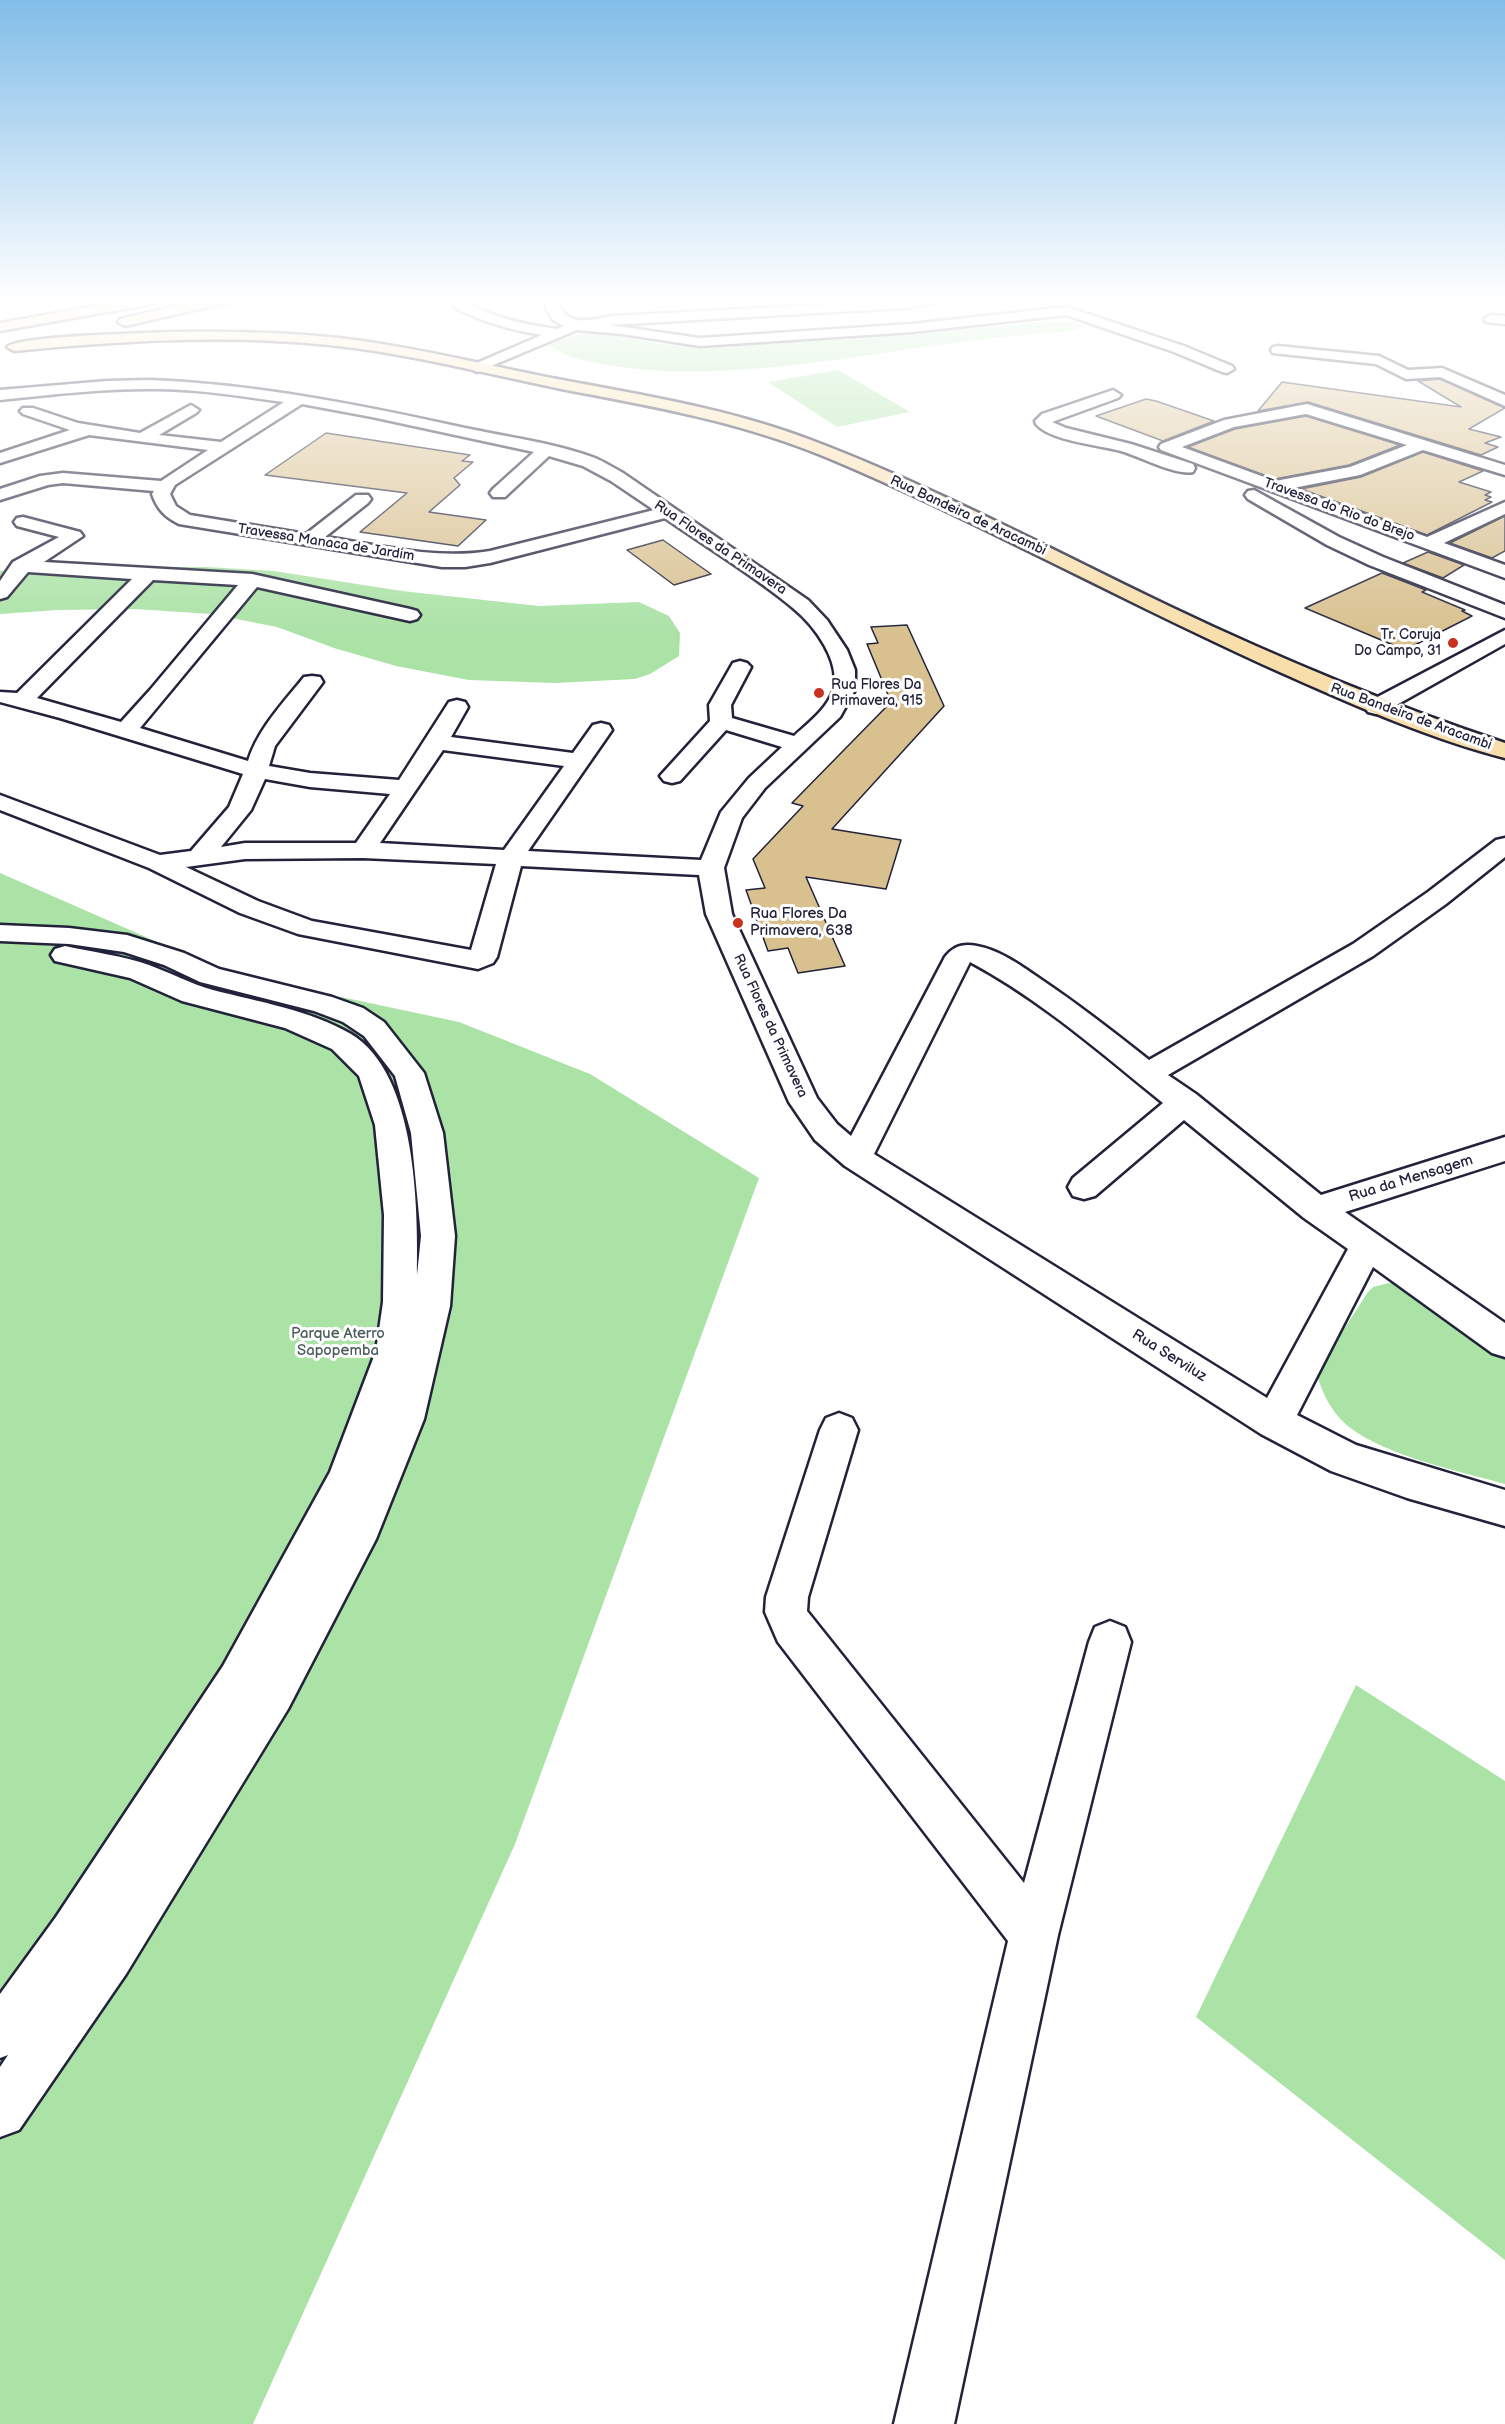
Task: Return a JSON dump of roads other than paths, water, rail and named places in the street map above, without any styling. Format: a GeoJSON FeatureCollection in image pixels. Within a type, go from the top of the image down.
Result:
{"type":"FeatureCollection","features":[{"type":"Feature","properties":{"kind":"main road","name":"Rua Bandeira de Aracambi"},"geometry":{"type":"LineString","coordinates":[[702,411],[781,434],[833,454],[980,520],[1283,668],[1376,707],[1505,751]]}},
{"type":"Feature","properties":{"kind":"street"},"geometry":{"type":"LineString","coordinates":[[28,411],[52,422],[88,430],[223,447]]}},
{"type":"Feature","properties":{"kind":"street"},"geometry":{"type":"LineString","coordinates":[[145,437],[189,411]]}},
{"type":"Feature","properties":{"kind":"street"},"geometry":{"type":"LineString","coordinates":[[0,495],[46,480],[63,478],[166,487],[169,482],[279,411]]}},
{"type":"Feature","properties":{"kind":"street","name":"Rua Flores da Primavera"},"geometry":{"type":"LineString","coordinates":[[367,411],[546,450],[590,462],[617,477],[801,604],[820,624],[837,650],[844,670],[844,690],[832,712],[757,783],[730,818],[711,868],[719,914],[804,1102],[826,1132],[856,1158]]}},
{"type":"Feature","properties":{"kind":"street"},"geometry":{"type":"LineString","coordinates":[[1065,411],[1048,417],[1043,421],[1044,424],[1061,432],[1148,454],[1247,490],[1333,541],[1505,612]]}},
{"type":"Feature","properties":{"kind":"street","name":"Travessa do Rio do Brejo"},"geometry":{"type":"LineString","coordinates":[[1291,411],[1230,423],[1167,447],[1505,572]]}},
{"type":"Feature","properties":{"kind":"street","name":"Travessa do Rio do Brejo"},"geometry":{"type":"LineString","coordinates":[[1309,411],[1505,470]]}},
{"type":"Feature","properties":{"kind":"street"},"geometry":{"type":"LineString","coordinates":[[0,458],[88,430]]}},
{"type":"Feature","properties":{"kind":"street"},"geometry":{"type":"LineString","coordinates":[[1247,490],[1354,471],[1424,444]]}},
{"type":"Feature","properties":{"kind":"street"},"geometry":{"type":"LineString","coordinates":[[499,493],[546,450]]}},
{"type":"Feature","properties":{"kind":"street"},"geometry":{"type":"LineString","coordinates":[[78,479],[104,466]]}},
{"type":"Feature","properties":{"kind":"street","name":"Travessa Manaca de Jardim"},"geometry":{"type":"LineString","coordinates":[[166,487],[161,494],[164,507],[185,520],[425,559],[465,561],[490,557],[668,512]]}},
{"type":"Feature","properties":{"kind":"street"},"geometry":{"type":"LineString","coordinates":[[309,540],[362,499]]}},
{"type":"Feature","properties":{"kind":"street"},"geometry":{"type":"LineString","coordinates":[[1429,543],[1505,507]]}},
{"type":"Feature","properties":{"kind":"street"},"geometry":{"type":"LineString","coordinates":[[0,593],[23,566],[74,536],[23,522]]}},
{"type":"Feature","properties":{"kind":"street"},"geometry":{"type":"LineString","coordinates":[[0,563],[252,580],[410,615]]}},
{"type":"Feature","properties":{"kind":"street"},"geometry":{"type":"LineString","coordinates":[[10,699],[148,574]]}},
{"type":"Feature","properties":{"kind":"street"},"geometry":{"type":"LineString","coordinates":[[126,730],[158,695],[252,580]]}},
{"type":"Feature","properties":{"kind":"street"},"geometry":{"type":"LineString","coordinates":[[1376,707],[1505,636]]}},
{"type":"Feature","properties":{"kind":"street"},"geometry":{"type":"LineString","coordinates":[[672,776],[721,722],[720,705],[740,667]]}},
{"type":"Feature","properties":{"kind":"street"},"geometry":{"type":"LineString","coordinates":[[199,857],[239,810],[250,790],[264,746],[312,682]]}},
{"type":"Feature","properties":{"kind":"street"},"geometry":{"type":"LineString","coordinates":[[10,699],[126,730],[257,771],[290,777],[405,788]]}},
{"type":"Feature","properties":{"kind":"street"},"geometry":{"type":"LineString","coordinates":[[363,850],[437,742],[457,707]]}},
{"type":"Feature","properties":{"kind":"street"},"geometry":{"type":"LineString","coordinates":[[721,722],[798,744]]}},
{"type":"Feature","properties":{"kind":"street"},"geometry":{"type":"LineString","coordinates":[[0,802],[158,863],[249,907],[307,928],[474,961],[483,957],[510,859],[601,729]]}},
{"type":"Feature","properties":{"kind":"street"},"geometry":{"type":"LineString","coordinates":[[437,742],[580,761]]}},
{"type":"Feature","properties":{"kind":"street"},"geometry":{"type":"LineString","coordinates":[[1149,1073],[1363,950],[1437,898],[1505,845]]}},
{"type":"Feature","properties":{"kind":"street"},"geometry":{"type":"LineString","coordinates":[[158,863],[274,850],[363,850],[711,868]]}},
{"type":"Feature","properties":{"kind":"street"},"geometry":{"type":"LineString","coordinates":[[0,933],[69,936],[128,944],[174,959],[210,976],[322,1004],[353,1015],[374,1029],[409,1073],[427,1133],[438,1236],[432,1306],[405,1419],[362,1526],[273,1694],[110,1957],[0,2111]]}},
{"type":"Feature","properties":{"kind":"street"},"geometry":{"type":"LineString","coordinates":[[0,952],[47,952],[138,971],[192,993],[295,1021],[342,1042],[372,1072],[391,1125],[401,1215],[400,1302],[394,1351],[347,1479],[238,1681],[73,1934],[21,2008],[0,2033]]}},
{"type":"Feature","properties":{"kind":"street"},"geometry":{"type":"LineString","coordinates":[[856,1158],[959,957],[966,953],[976,954],[1012,973],[1072,1015],[1149,1073],[1316,1209],[1505,1342]]}},
{"type":"Feature","properties":{"kind":"street"},"geometry":{"type":"LineString","coordinates":[[1084,1187],[1185,1102]]}},
{"type":"Feature","properties":{"kind":"street","name":"Rua da Mensagem"},"geometry":{"type":"LineString","coordinates":[[1316,1209],[1505,1149]]}},
{"type":"Feature","properties":{"kind":"street","name":"Rua Serviluz"},"geometry":{"type":"LineString","coordinates":[[856,1158],[1274,1422],[1345,1459],[1407,1480],[1505,1508]]}},
{"type":"Feature","properties":{"kind":"street"},"geometry":{"type":"LineString","coordinates":[[1274,1422],[1367,1245]]}},
{"type":"Feature","properties":{"kind":"street"},"geometry":{"type":"LineString","coordinates":[[839,1430],[787,1597],[786,1612],[792,1627],[1034,1935]]}},
{"type":"Feature","properties":{"kind":"street"},"geometry":{"type":"LineString","coordinates":[[924,2424],[1034,1935],[1110,1642]]}},
{"type":"Feature","properties":{"kind":"place","name":"Tr. Coruja Do Campo, 31"},"geometry":{"type":"Point","coordinates":[1453,643]}},
{"type":"Feature","properties":{"kind":"place","name":"Rua Flores Da Primavera, 915"},"geometry":{"type":"Point","coordinates":[819,693]}},
{"type":"Feature","properties":{"kind":"place","name":"Rua Flores Da Primavera, 638"},"geometry":{"type":"Point","coordinates":[738,923]}},
{"type":"Feature","properties":{"kind":"park label","name":"Parque Aterro Sapopemba"},"geometry":{"type":"Point","coordinates":[338,1342]}}]}
